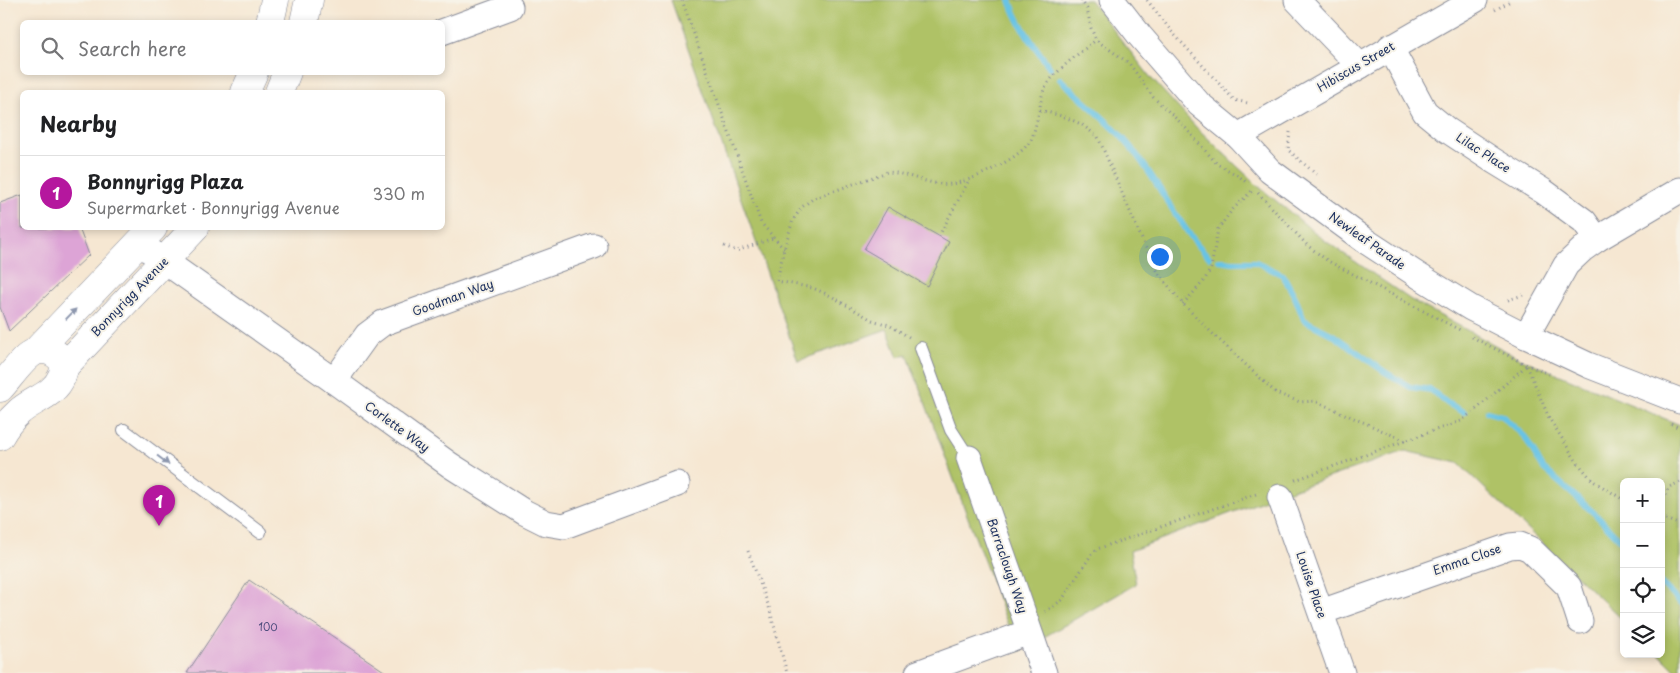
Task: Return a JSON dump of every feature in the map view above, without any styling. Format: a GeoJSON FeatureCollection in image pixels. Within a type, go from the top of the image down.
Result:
{"type":"FeatureCollection","features":[{"type":"Feature","properties":{"kind":"street"},"geometry":{"type":"LineString","coordinates":[[271,20],[276,0]]}},
{"type":"Feature","properties":{"kind":"street"},"geometry":{"type":"LineString","coordinates":[[304,20],[309,0]]}},
{"type":"Feature","properties":{"kind":"street","name":"Newleaf Parade"},"geometry":{"type":"LineString","coordinates":[[1112,0],[1140,36],[1199,104],[1238,136],[1270,171],[1364,240],[1471,308],[1588,365],[1680,401]]}},
{"type":"Feature","properties":{"kind":"street"},"geometry":{"type":"LineString","coordinates":[[1297,0],[1360,66]]}},
{"type":"Feature","properties":{"kind":"street","name":"Hibiscus Street"},"geometry":{"type":"LineString","coordinates":[[1238,136],[1390,47],[1475,0]]}},
{"type":"Feature","properties":{"kind":"street"},"geometry":{"type":"LineString","coordinates":[[445,31],[510,7]]}},
{"type":"Feature","properties":{"kind":"street","name":"Lilac Place"},"geometry":{"type":"LineString","coordinates":[[1390,47],[1425,112],[1494,161],[1543,191],[1584,221],[1597,239]]}},
{"type":"Feature","properties":{"kind":"street"},"geometry":{"type":"LineString","coordinates":[[246,90],[253,75]]}},
{"type":"Feature","properties":{"kind":"street"},"geometry":{"type":"LineString","coordinates":[[280,90],[286,75]]}},
{"type":"Feature","properties":{"kind":"street"},"geometry":{"type":"LineString","coordinates":[[1526,336],[1566,265],[1597,239],[1680,190]]}},
{"type":"Feature","properties":{"kind":"street","name":"Bonnyrigg Avenue"},"geometry":{"type":"LineString","coordinates":[[0,436],[4,428],[20,410],[53,391],[63,375],[65,366],[193,230]]}},
{"type":"Feature","properties":{"kind":"street"},"geometry":{"type":"LineString","coordinates":[[0,388],[28,355],[38,350],[146,235]]}},
{"type":"Feature","properties":{"kind":"street","name":"Corlette Way"},"geometry":{"type":"LineString","coordinates":[[146,235],[164,261],[450,465],[524,512],[546,523],[564,526],[677,484]]}},
{"type":"Feature","properties":{"kind":"street","name":"Goodman Way"},"geometry":{"type":"LineString","coordinates":[[334,381],[367,334],[383,323],[594,246]]}},
{"type":"Feature","properties":{"kind":"street"},"geometry":{"type":"LineString","coordinates":[[38,350],[54,353],[61,358],[65,366]]}},
{"type":"Feature","properties":{"kind":"street","name":"Barraclough Way"},"geometry":{"type":"LineString","coordinates":[[969,458],[1044,673]]}},
{"type":"Feature","properties":{"kind":"street","name":"Louise Place"},"geometry":{"type":"LineString","coordinates":[[1280,497],[1342,673]]}},
{"type":"Feature","properties":{"kind":"street","name":"Emma Close"},"geometry":{"type":"LineString","coordinates":[[1320,612],[1510,546],[1520,545],[1530,549],[1569,587],[1580,621]]}},
{"type":"Feature","properties":{"kind":"street"},"geometry":{"type":"LineString","coordinates":[[918,673],[1030,632]]}},
{"type":"Feature","properties":{"kind":"lane"},"geometry":{"type":"LineString","coordinates":[[921,348],[951,430],[969,458]]}},
{"type":"Feature","properties":{"kind":"lane"},"geometry":{"type":"LineString","coordinates":[[124,430],[260,532]]}},
{"type":"Feature","properties":{"kind":"path"},"geometry":{"type":"LineString","coordinates":[[682,0],[761,223],[784,249]]}},
{"type":"Feature","properties":{"kind":"path"},"geometry":{"type":"LineString","coordinates":[[1147,0],[1172,32],[1234,100]]}},
{"type":"Feature","properties":{"kind":"path"},"geometry":{"type":"LineString","coordinates":[[921,348],[912,344],[908,336],[888,325],[872,320],[831,296],[813,288],[777,281],[793,220],[802,207],[814,198],[888,172],[897,172],[934,183],[951,184],[969,180],[988,172],[1018,154],[1031,140],[1046,86],[1069,62],[1096,40]]}},
{"type":"Feature","properties":{"kind":"path"},"geometry":{"type":"LineString","coordinates":[[1040,110],[1082,124],[1098,137],[1144,244],[1160,274],[1183,304],[1276,393],[1300,402],[1315,401],[1406,441]]}},
{"type":"Feature","properties":{"kind":"path"},"geometry":{"type":"LineString","coordinates":[[1288,150],[1318,175]]}},
{"type":"Feature","properties":{"kind":"path"},"geometry":{"type":"LineString","coordinates":[[939,236],[969,180]]}},
{"type":"Feature","properties":{"kind":"path"},"geometry":{"type":"LineString","coordinates":[[1183,304],[1204,280],[1211,268],[1218,229],[1232,210],[1254,189]]}},
{"type":"Feature","properties":{"kind":"path"},"geometry":{"type":"LineString","coordinates":[[724,246],[737,251],[773,238]]}},
{"type":"Feature","properties":{"kind":"path"},"geometry":{"type":"LineString","coordinates":[[1500,295],[1508,300],[1524,295],[1526,291]]}},
{"type":"Feature","properties":{"kind":"path"},"geometry":{"type":"LineString","coordinates":[[1527,365],[1549,418],[1577,462],[1593,481],[1620,498]]}},
{"type":"Feature","properties":{"kind":"path"},"geometry":{"type":"LineString","coordinates":[[1665,496],[1669,487],[1680,482]]}},
{"type":"Feature","properties":{"kind":"path"},"geometry":{"type":"LineString","coordinates":[[1665,519],[1680,525]]}},
{"type":"Feature","properties":{"kind":"path"},"geometry":{"type":"LineString","coordinates":[[748,551],[769,608],[787,673]]}},
{"type":"Feature","properties":{"kind":"green space"},"geometry":{"type":"Polygon","coordinates":[[[671,0],[1090,0],[1151,78],[1196,127],[1258,186],[1324,240],[1411,300],[1517,357],[1680,425],[1680,673],[1663,658],[1665,658],[1665,478],[1620,478],[1620,617],[1458,463],[1405,451],[1292,490],[1130,551],[1136,584],[1018,652],[907,354],[898,357],[887,329],[798,361],[671,0]]]}},
{"type":"Feature","properties":{"kind":"building"},"geometry":{"type":"Polygon","coordinates":[[[20,196],[20,230],[80,230],[89,255],[9,331],[0,307],[0,203],[20,196]]]}},
{"type":"Feature","properties":{"kind":"building"},"geometry":{"type":"Polygon","coordinates":[[[888,207],[949,242],[927,286],[864,249],[888,207]]]}},
{"type":"Feature","properties":{"kind":"building"},"geometry":{"type":"Polygon","coordinates":[[[249,580],[387,673],[187,673],[249,580]]]}},
{"type":"Feature","properties":{"kind":"waterway"},"geometry":{"type":"LineString","coordinates":[[1010,0],[1022,27],[1050,68]]}},
{"type":"Feature","properties":{"kind":"waterway"},"geometry":{"type":"LineString","coordinates":[[1060,79],[1100,115],[1128,144],[1189,233],[1209,257]]}},
{"type":"Feature","properties":{"kind":"waterway"},"geometry":{"type":"LineString","coordinates":[[1219,260],[1256,262],[1283,275],[1295,297],[1304,320],[1333,335],[1385,372],[1410,387],[1431,390],[1447,403],[1464,412]]}},
{"type":"Feature","properties":{"kind":"waterway"},"geometry":{"type":"LineString","coordinates":[[1487,412],[1502,416],[1525,437],[1543,468],[1594,513],[1620,540]]}},
{"type":"Feature","properties":{"kind":"waterway"},"geometry":{"type":"LineString","coordinates":[[1665,587],[1680,602]]}},
{"type":"Feature","properties":{"kind":"place","name":"Bonnyrigg Plaza"},"geometry":{"type":"Point","coordinates":[159,526]}}]}
